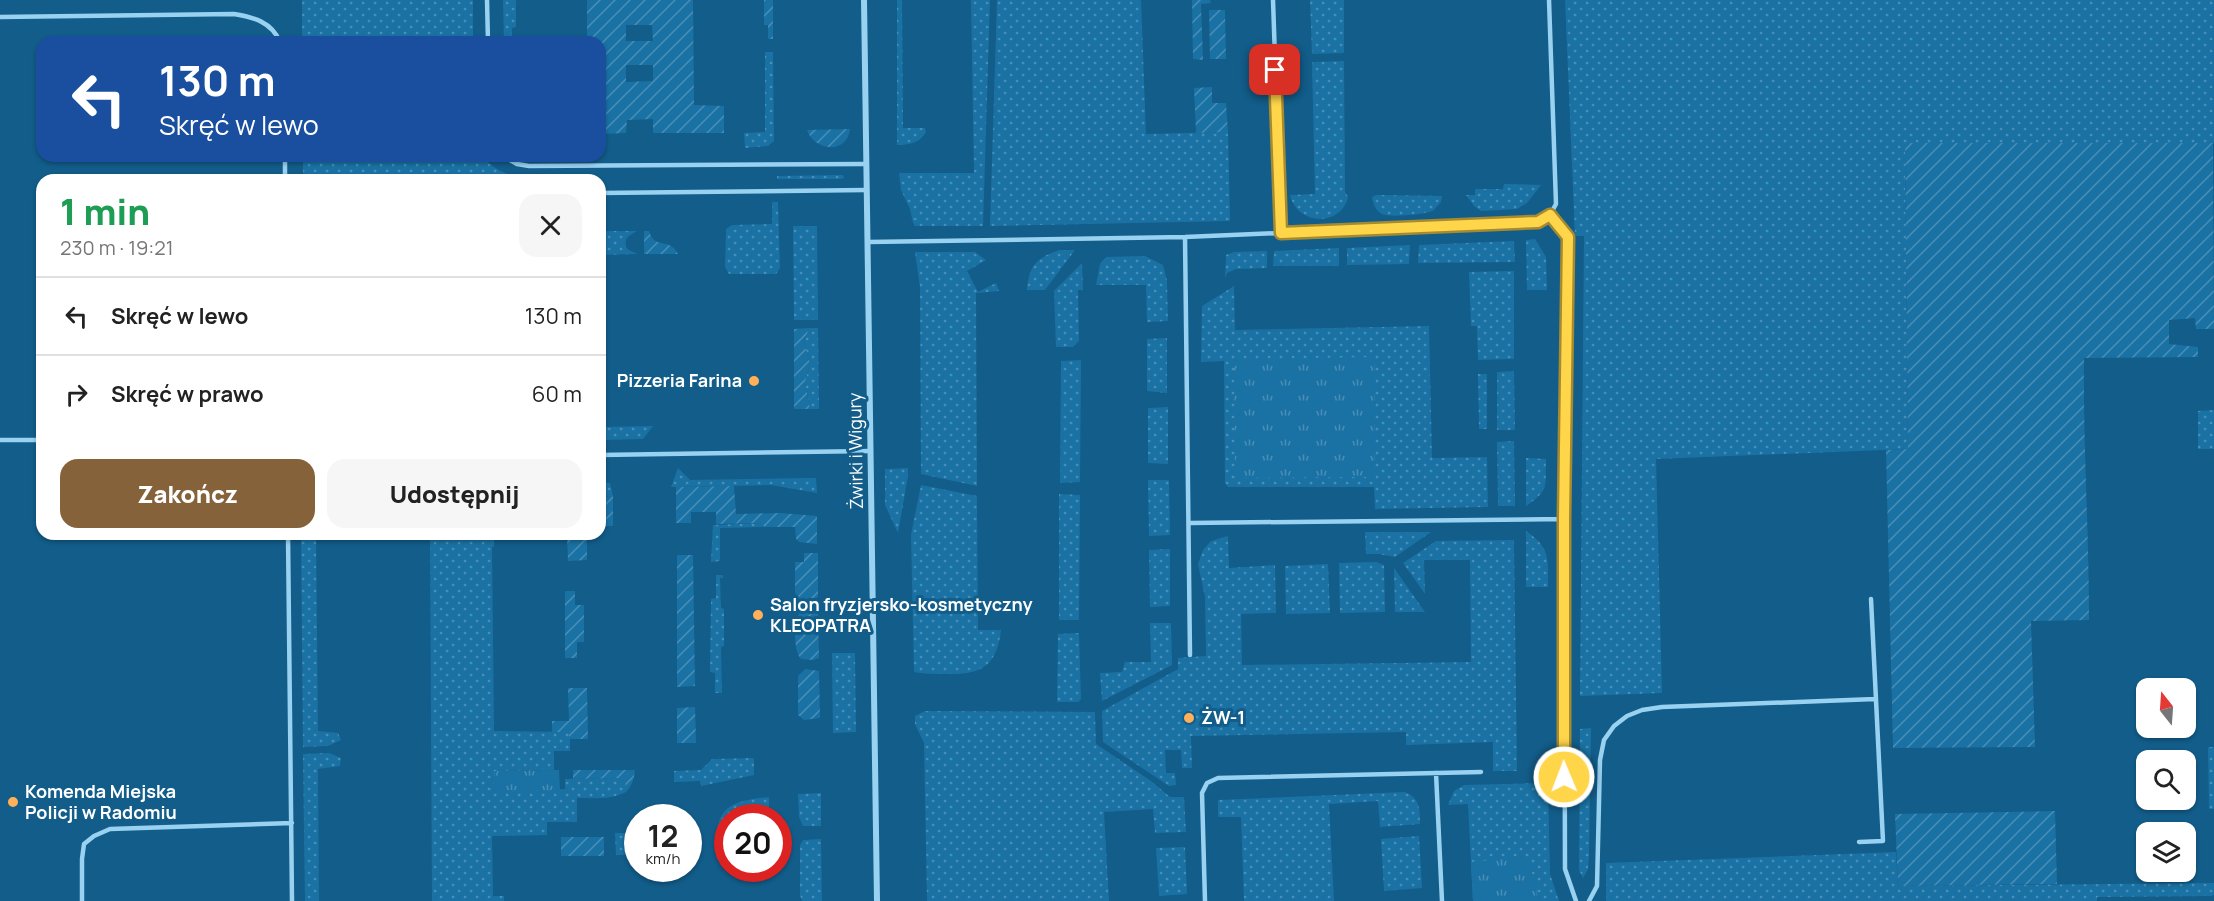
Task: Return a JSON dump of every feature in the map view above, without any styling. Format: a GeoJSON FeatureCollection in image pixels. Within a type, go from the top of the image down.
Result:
{"type":"FeatureCollection","features":[{"type":"Feature","properties":{"kind":"street","name":"Żwirki i Wigury"},"geometry":{"type":"LineString","coordinates":[[864,0],[877,901]]}},
{"type":"Feature","properties":{"kind":"lane"},"geometry":{"type":"LineString","coordinates":[[487,0],[488,36]]}},
{"type":"Feature","properties":{"kind":"lane"},"geometry":{"type":"LineString","coordinates":[[1273,0],[1281,233]]}},
{"type":"Feature","properties":{"kind":"lane"},"geometry":{"type":"LineString","coordinates":[[868,242],[1185,237],[1538,222],[1550,215],[1556,204],[1557,187],[1549,0]]}},
{"type":"Feature","properties":{"kind":"lane"},"geometry":{"type":"LineString","coordinates":[[0,17],[234,14],[253,17],[268,25],[276,36]]}},
{"type":"Feature","properties":{"kind":"lane"},"geometry":{"type":"LineString","coordinates":[[514,162],[529,166],[866,164]]}},
{"type":"Feature","properties":{"kind":"lane"},"geometry":{"type":"LineString","coordinates":[[606,193],[866,190]]}},
{"type":"Feature","properties":{"kind":"lane"},"geometry":{"type":"LineString","coordinates":[[1550,215],[1568,237],[1564,519],[1564,869],[1576,901]]}},
{"type":"Feature","properties":{"kind":"lane"},"geometry":{"type":"LineString","coordinates":[[1185,237],[1190,655]]}},
{"type":"Feature","properties":{"kind":"lane"},"geometry":{"type":"LineString","coordinates":[[0,440],[36,440]]}},
{"type":"Feature","properties":{"kind":"lane"},"geometry":{"type":"LineString","coordinates":[[606,454],[871,451]]}},
{"type":"Feature","properties":{"kind":"lane"},"geometry":{"type":"LineString","coordinates":[[1190,523],[1564,519]]}},
{"type":"Feature","properties":{"kind":"lane"},"geometry":{"type":"LineString","coordinates":[[288,540],[292,901]]}},
{"type":"Feature","properties":{"kind":"lane"},"geometry":{"type":"LineString","coordinates":[[1859,842],[1883,841],[1871,599]]}},
{"type":"Feature","properties":{"kind":"lane"},"geometry":{"type":"LineString","coordinates":[[1589,901],[1598,886],[1600,760],[1604,740],[1614,726],[1628,716],[1642,710],[1662,707],[1875,699]]}},
{"type":"Feature","properties":{"kind":"lane"},"geometry":{"type":"LineString","coordinates":[[1206,901],[1202,793],[1207,783],[1218,778],[1481,772]]}},
{"type":"Feature","properties":{"kind":"lane"},"geometry":{"type":"LineString","coordinates":[[1436,773],[1442,901]]}},
{"type":"Feature","properties":{"kind":"lane"},"geometry":{"type":"LineString","coordinates":[[82,901],[84,844],[94,836],[110,829],[292,823]]}},
{"type":"Feature","properties":{"kind":"green space"},"geometry":{"type":"Polygon","coordinates":[[[302,0],[473,0],[473,36],[302,36],[302,0]]]}},
{"type":"Feature","properties":{"kind":"green space"},"geometry":{"type":"Polygon","coordinates":[[[503,0],[516,0],[516,27],[512,28],[512,36],[504,36],[503,0]]]}},
{"type":"Feature","properties":{"kind":"green space"},"geometry":{"type":"Polygon","coordinates":[[[587,0],[693,0],[694,105],[724,106],[724,133],[653,133],[653,119],[627,120],[626,133],[606,134],[606,36],[587,36],[587,0]],[[626,25],[626,41],[653,41],[652,25],[626,25]],[[626,65],[626,82],[653,81],[653,65],[626,65]]]}},
{"type":"Feature","properties":{"kind":"green space"},"geometry":{"type":"Polygon","coordinates":[[[764,0],[773,0],[773,39],[768,39],[768,25],[764,25],[764,0]]]}},
{"type":"Feature","properties":{"kind":"green space"},"geometry":{"type":"Polygon","coordinates":[[[897,0],[902,0],[903,128],[925,128],[926,132],[921,139],[906,145],[897,145],[897,0]]]}},
{"type":"Feature","properties":{"kind":"green space"},"geometry":{"type":"Polygon","coordinates":[[[971,0],[990,0],[983,226],[915,226],[901,190],[899,173],[974,173],[971,0]]]}},
{"type":"Feature","properties":{"kind":"green space"},"geometry":{"type":"Polygon","coordinates":[[[997,0],[1141,0],[1146,134],[1228,132],[1230,221],[990,226],[997,0]]]}},
{"type":"Feature","properties":{"kind":"green space"},"geometry":{"type":"Polygon","coordinates":[[[1192,0],[1210,0],[1211,3],[1201,4],[1203,60],[1193,59],[1192,0]]]}},
{"type":"Feature","properties":{"kind":"green space"},"geometry":{"type":"Polygon","coordinates":[[[1310,0],[1344,0],[1344,53],[1312,54],[1310,0]]]}},
{"type":"Feature","properties":{"kind":"green space"},"geometry":{"type":"Polygon","coordinates":[[[1565,0],[2214,0],[2214,143],[1905,143],[1908,449],[1656,459],[1662,693],[1580,696],[1584,236],[1575,236],[1565,0]]]}},
{"type":"Feature","properties":{"kind":"green space"},"geometry":{"type":"Polygon","coordinates":[[[1209,10],[1225,10],[1226,59],[1210,59],[1209,10]]]}},
{"type":"Feature","properties":{"kind":"green space"},"geometry":{"type":"Polygon","coordinates":[[[765,52],[773,52],[774,141],[768,146],[745,148],[744,133],[765,132],[765,52]]]}},
{"type":"Feature","properties":{"kind":"green space"},"geometry":{"type":"Polygon","coordinates":[[[1344,61],[1345,192],[1348,197],[1344,207],[1338,213],[1329,218],[1320,219],[1302,213],[1290,195],[1315,194],[1312,62],[1344,61]]]}},
{"type":"Feature","properties":{"kind":"green space"},"geometry":{"type":"Polygon","coordinates":[[[1212,87],[1212,103],[1226,103],[1228,132],[1196,133],[1194,88],[1212,87]]]}},
{"type":"Feature","properties":{"kind":"green space"},"geometry":{"type":"Polygon","coordinates":[[[850,129],[843,143],[830,147],[816,142],[807,130],[850,129]]]}},
{"type":"Feature","properties":{"kind":"green space"},"geometry":{"type":"Polygon","coordinates":[[[1905,143],[2213,143],[2214,329],[2196,329],[2195,318],[2169,320],[2169,344],[2198,347],[2198,357],[2084,358],[2089,620],[2031,621],[2035,747],[1893,748],[1886,450],[1908,449],[1905,143]]]}},
{"type":"Feature","properties":{"kind":"green space"},"geometry":{"type":"Polygon","coordinates":[[[303,162],[488,162],[509,174],[303,174],[303,162]]]}},
{"type":"Feature","properties":{"kind":"green space"},"geometry":{"type":"Polygon","coordinates":[[[843,175],[844,178],[840,179],[777,179],[777,176],[843,175]]]}},
{"type":"Feature","properties":{"kind":"green space"},"geometry":{"type":"Polygon","coordinates":[[[1504,184],[1541,185],[1527,203],[1517,209],[1481,211],[1466,195],[1475,195],[1475,189],[1503,189],[1504,184]]]}},
{"type":"Feature","properties":{"kind":"green space"},"geometry":{"type":"Polygon","coordinates":[[[1376,195],[1442,196],[1441,202],[1433,211],[1392,216],[1382,214],[1376,209],[1372,197],[1376,195]]]}},
{"type":"Feature","properties":{"kind":"green space"},"geometry":{"type":"Polygon","coordinates":[[[772,202],[778,202],[780,268],[776,274],[729,274],[725,267],[726,229],[732,225],[772,224],[772,202]]]}},
{"type":"Feature","properties":{"kind":"green space"},"geometry":{"type":"Polygon","coordinates":[[[793,226],[817,226],[818,320],[794,320],[793,226]]]}},
{"type":"Feature","properties":{"kind":"green space"},"geometry":{"type":"Polygon","coordinates":[[[606,231],[637,231],[629,236],[626,243],[627,249],[637,254],[606,255],[606,231]]]}},
{"type":"Feature","properties":{"kind":"green space"},"geometry":{"type":"Polygon","coordinates":[[[644,231],[649,231],[655,240],[671,246],[678,254],[644,254],[644,231]]]}},
{"type":"Feature","properties":{"kind":"green space"},"geometry":{"type":"Polygon","coordinates":[[[1535,239],[1546,257],[1547,290],[1527,290],[1526,240],[1535,239]]]}},
{"type":"Feature","properties":{"kind":"green space"},"geometry":{"type":"Polygon","coordinates":[[[1514,241],[1515,262],[1418,263],[1419,245],[1514,241]]]}},
{"type":"Feature","properties":{"kind":"green space"},"geometry":{"type":"Polygon","coordinates":[[[1410,245],[1409,264],[1347,265],[1347,248],[1410,245]]]}},
{"type":"Feature","properties":{"kind":"green space"},"geometry":{"type":"Polygon","coordinates":[[[1339,248],[1339,266],[1273,266],[1274,251],[1339,248]]]}},
{"type":"Feature","properties":{"kind":"green space"},"geometry":{"type":"Polygon","coordinates":[[[1059,250],[1075,250],[1045,290],[1027,290],[1035,264],[1045,256],[1059,250]]]}},
{"type":"Feature","properties":{"kind":"green space"},"geometry":{"type":"Polygon","coordinates":[[[1267,251],[1267,268],[1236,269],[1227,273],[1225,278],[1226,255],[1234,252],[1267,251]]]}},
{"type":"Feature","properties":{"kind":"green space"},"geometry":{"type":"Polygon","coordinates":[[[915,252],[975,252],[986,260],[967,271],[978,292],[996,283],[999,291],[976,293],[977,486],[921,474],[920,287],[915,252]]]}},
{"type":"Feature","properties":{"kind":"green space"},"geometry":{"type":"Polygon","coordinates":[[[1145,256],[1163,265],[1167,281],[1168,321],[1147,322],[1146,285],[1096,285],[1100,264],[1106,257],[1145,256]]]}},
{"type":"Feature","properties":{"kind":"green space"},"geometry":{"type":"Polygon","coordinates":[[[1082,263],[1083,290],[1078,290],[1079,341],[1073,347],[1056,347],[1054,291],[1082,263]]]}},
{"type":"Feature","properties":{"kind":"green space"},"geometry":{"type":"Polygon","coordinates":[[[1514,271],[1514,359],[1478,360],[1477,326],[1471,326],[1469,272],[1514,271]]]}},
{"type":"Feature","properties":{"kind":"green space"},"geometry":{"type":"Polygon","coordinates":[[[1234,286],[1235,330],[1429,326],[1432,458],[1487,457],[1488,507],[1375,509],[1374,487],[1228,487],[1225,483],[1224,361],[1201,362],[1202,306],[1234,286]]]}},
{"type":"Feature","properties":{"kind":"green space"},"geometry":{"type":"Polygon","coordinates":[[[809,328],[818,328],[819,409],[810,409],[805,382],[810,364],[804,343],[809,328]]]}},
{"type":"Feature","properties":{"kind":"green space"},"geometry":{"type":"Polygon","coordinates":[[[809,328],[804,343],[810,364],[805,382],[810,409],[794,409],[794,329],[809,328]]]}},
{"type":"Feature","properties":{"kind":"green space"},"geometry":{"type":"Polygon","coordinates":[[[1167,338],[1167,393],[1147,391],[1147,339],[1167,338]]]}},
{"type":"Feature","properties":{"kind":"green space"},"geometry":{"type":"Polygon","coordinates":[[[1375,357],[1375,477],[1235,478],[1234,359],[1375,357]]]}},
{"type":"Feature","properties":{"kind":"green space"},"geometry":{"type":"Polygon","coordinates":[[[1081,360],[1080,482],[1060,483],[1061,361],[1081,360]]]}},
{"type":"Feature","properties":{"kind":"green space"},"geometry":{"type":"Polygon","coordinates":[[[1514,371],[1515,430],[1497,430],[1497,372],[1514,371]]]}},
{"type":"Feature","properties":{"kind":"green space"},"geometry":{"type":"Polygon","coordinates":[[[1478,374],[1487,374],[1487,429],[1479,429],[1478,374]]]}},
{"type":"Feature","properties":{"kind":"green space"},"geometry":{"type":"Polygon","coordinates":[[[1168,407],[1168,464],[1148,463],[1148,408],[1168,407]]]}},
{"type":"Feature","properties":{"kind":"green space"},"geometry":{"type":"Polygon","coordinates":[[[2214,410],[2214,449],[2198,449],[2198,411],[2214,410]]]}},
{"type":"Feature","properties":{"kind":"green space"},"geometry":{"type":"Polygon","coordinates":[[[653,426],[643,439],[606,440],[606,427],[653,426]]]}},
{"type":"Feature","properties":{"kind":"green space"},"geometry":{"type":"Polygon","coordinates":[[[1514,441],[1515,506],[1498,506],[1497,442],[1514,441]]]}},
{"type":"Feature","properties":{"kind":"green space"},"geometry":{"type":"Polygon","coordinates":[[[1526,458],[1546,459],[1546,482],[1539,496],[1526,506],[1526,458]]]}},
{"type":"Feature","properties":{"kind":"green space"},"geometry":{"type":"Polygon","coordinates":[[[678,468],[690,480],[816,478],[817,493],[771,485],[671,487],[678,468]]]}},
{"type":"Feature","properties":{"kind":"green space"},"geometry":{"type":"Polygon","coordinates":[[[908,468],[898,533],[885,505],[885,469],[908,468]]]}},
{"type":"Feature","properties":{"kind":"green space"},"geometry":{"type":"Polygon","coordinates":[[[1148,480],[1169,480],[1170,535],[1149,536],[1148,480]]]}},
{"type":"Feature","properties":{"kind":"green space"},"geometry":{"type":"Polygon","coordinates":[[[606,483],[610,483],[613,496],[606,497],[606,483]]]}},
{"type":"Feature","properties":{"kind":"green space"},"geometry":{"type":"Polygon","coordinates":[[[921,485],[977,496],[978,630],[1001,630],[996,652],[991,660],[985,666],[969,673],[914,672],[911,535],[921,485]]]}},
{"type":"Feature","properties":{"kind":"green space"},"geometry":{"type":"Polygon","coordinates":[[[734,486],[736,514],[780,513],[817,516],[817,544],[799,542],[796,539],[795,527],[766,527],[765,523],[716,524],[716,512],[691,512],[691,523],[676,523],[676,487],[734,486]]]}},
{"type":"Feature","properties":{"kind":"green space"},"geometry":{"type":"Polygon","coordinates":[[[1059,494],[1080,495],[1079,620],[1059,620],[1059,494]]]}},
{"type":"Feature","properties":{"kind":"green space"},"geometry":{"type":"Polygon","coordinates":[[[613,496],[613,526],[606,526],[606,497],[613,496]]]}},
{"type":"Feature","properties":{"kind":"green space"},"geometry":{"type":"Polygon","coordinates":[[[766,523],[766,527],[720,528],[720,561],[711,562],[713,525],[766,523]]]}},
{"type":"Feature","properties":{"kind":"green space"},"geometry":{"type":"Polygon","coordinates":[[[1526,531],[1544,549],[1548,569],[1548,587],[1526,587],[1526,531]]]}},
{"type":"Feature","properties":{"kind":"green space"},"geometry":{"type":"Polygon","coordinates":[[[1365,532],[1431,532],[1395,557],[1366,554],[1365,532]]]}},
{"type":"Feature","properties":{"kind":"green space"},"geometry":{"type":"Polygon","coordinates":[[[1228,536],[1229,568],[1275,565],[1276,613],[1241,614],[1242,665],[1471,662],[1470,560],[1424,560],[1425,594],[1403,563],[1436,541],[1514,540],[1517,771],[1493,771],[1493,742],[1406,745],[1406,732],[1191,736],[1192,768],[1182,768],[1181,750],[1165,750],[1166,773],[1175,773],[1176,785],[1169,786],[1103,742],[1102,711],[1178,669],[1178,658],[1206,656],[1205,597],[1198,564],[1203,550],[1211,541],[1228,536]]]}},
{"type":"Feature","properties":{"kind":"green space"},"geometry":{"type":"Polygon","coordinates":[[[301,540],[316,540],[318,731],[338,733],[341,740],[328,746],[303,747],[301,540]]]}},
{"type":"Feature","properties":{"kind":"green space"},"geometry":{"type":"Polygon","coordinates":[[[430,540],[494,540],[494,547],[492,547],[494,731],[570,732],[570,751],[554,751],[554,770],[494,771],[494,790],[560,790],[565,789],[565,779],[626,778],[626,792],[602,798],[577,798],[577,822],[547,822],[547,835],[492,836],[493,896],[504,896],[504,901],[432,901],[430,540]]]}},
{"type":"Feature","properties":{"kind":"green space"},"geometry":{"type":"Polygon","coordinates":[[[567,540],[587,540],[587,560],[568,561],[567,540]]]}},
{"type":"Feature","properties":{"kind":"green space"},"geometry":{"type":"Polygon","coordinates":[[[1170,549],[1170,606],[1150,607],[1149,550],[1170,549]]]}},
{"type":"Feature","properties":{"kind":"green space"},"geometry":{"type":"Polygon","coordinates":[[[804,553],[818,553],[818,597],[812,600],[798,600],[795,592],[795,562],[804,562],[804,553]]]}},
{"type":"Feature","properties":{"kind":"green space"},"geometry":{"type":"Polygon","coordinates":[[[677,555],[693,555],[695,686],[677,687],[677,555]]]}},
{"type":"Feature","properties":{"kind":"green space"},"geometry":{"type":"Polygon","coordinates":[[[1376,562],[1384,565],[1385,612],[1340,613],[1339,563],[1376,562]]]}},
{"type":"Feature","properties":{"kind":"green space"},"geometry":{"type":"Polygon","coordinates":[[[1328,564],[1330,613],[1286,614],[1285,566],[1328,564]]]}},
{"type":"Feature","properties":{"kind":"green space"},"geometry":{"type":"Polygon","coordinates":[[[1394,568],[1425,612],[1395,612],[1394,568]]]}},
{"type":"Feature","properties":{"kind":"green space"},"geometry":{"type":"Polygon","coordinates":[[[716,575],[723,575],[723,578],[720,578],[721,608],[724,609],[724,646],[721,647],[722,693],[715,693],[715,673],[710,672],[711,599],[716,598],[716,575]]]}},
{"type":"Feature","properties":{"kind":"green space"},"geometry":{"type":"Polygon","coordinates":[[[565,591],[575,591],[575,605],[584,605],[584,642],[577,642],[577,658],[565,658],[565,591]]]}},
{"type":"Feature","properties":{"kind":"green space"},"geometry":{"type":"Polygon","coordinates":[[[801,611],[813,611],[818,614],[819,658],[813,660],[801,659],[796,649],[795,628],[801,611]]]}},
{"type":"Feature","properties":{"kind":"green space"},"geometry":{"type":"Polygon","coordinates":[[[1150,623],[1171,623],[1172,665],[1102,701],[1100,673],[1122,672],[1125,662],[1151,662],[1150,623]]]}},
{"type":"Feature","properties":{"kind":"green space"},"geometry":{"type":"Polygon","coordinates":[[[1079,633],[1081,699],[1078,702],[1057,702],[1058,634],[1079,633]]]}},
{"type":"Feature","properties":{"kind":"green space"},"geometry":{"type":"Polygon","coordinates":[[[832,653],[855,653],[856,732],[833,733],[832,653]]]}},
{"type":"Feature","properties":{"kind":"green space"},"geometry":{"type":"Polygon","coordinates":[[[805,669],[819,671],[820,718],[804,720],[798,715],[798,676],[805,669]]]}},
{"type":"Feature","properties":{"kind":"green space"},"geometry":{"type":"Polygon","coordinates":[[[568,688],[587,688],[588,739],[569,739],[569,732],[552,732],[552,721],[569,721],[568,688]]]}},
{"type":"Feature","properties":{"kind":"green space"},"geometry":{"type":"Polygon","coordinates":[[[695,707],[696,743],[677,743],[677,708],[695,707]]]}},
{"type":"Feature","properties":{"kind":"green space"},"geometry":{"type":"Polygon","coordinates":[[[925,711],[1095,712],[1096,744],[1151,781],[1170,797],[1184,797],[1186,832],[1155,833],[1153,809],[1104,812],[1109,901],[927,901],[924,743],[915,724],[915,716],[925,711]]]}},
{"type":"Feature","properties":{"kind":"green space"},"geometry":{"type":"Polygon","coordinates":[[[1591,728],[1589,857],[1588,869],[1583,878],[1579,870],[1580,729],[1591,728]]]}},
{"type":"Feature","properties":{"kind":"green space"},"geometry":{"type":"Polygon","coordinates":[[[2208,747],[2214,747],[2214,809],[2209,809],[2208,747]]]}},
{"type":"Feature","properties":{"kind":"green space"},"geometry":{"type":"Polygon","coordinates":[[[329,753],[341,758],[340,766],[318,769],[319,901],[305,901],[303,754],[329,753]]]}},
{"type":"Feature","properties":{"kind":"green space"},"geometry":{"type":"Polygon","coordinates":[[[712,759],[754,759],[754,775],[701,786],[700,781],[674,782],[674,771],[701,770],[712,759]]]}},
{"type":"Feature","properties":{"kind":"green space"},"geometry":{"type":"Polygon","coordinates":[[[559,770],[560,790],[494,790],[494,771],[559,770]]]}},
{"type":"Feature","properties":{"kind":"green space"},"geometry":{"type":"Polygon","coordinates":[[[573,770],[635,770],[630,787],[626,792],[625,778],[573,779],[573,770]]]}},
{"type":"Feature","properties":{"kind":"green space"},"geometry":{"type":"Polygon","coordinates":[[[1548,783],[1550,874],[1559,901],[1473,901],[1468,804],[1448,805],[1454,791],[1464,785],[1548,783]]]}},
{"type":"Feature","properties":{"kind":"green space"},"geometry":{"type":"Polygon","coordinates":[[[1405,792],[1414,797],[1416,801],[1420,824],[1380,827],[1378,801],[1329,804],[1334,901],[1244,901],[1241,817],[1218,817],[1218,800],[1405,792]]]}},
{"type":"Feature","properties":{"kind":"green space"},"geometry":{"type":"Polygon","coordinates":[[[821,793],[821,826],[803,826],[799,817],[798,794],[821,793]]]}},
{"type":"Feature","properties":{"kind":"green space"},"geometry":{"type":"Polygon","coordinates":[[[769,797],[769,804],[735,804],[769,797]]]}},
{"type":"Feature","properties":{"kind":"green space"},"geometry":{"type":"Polygon","coordinates":[[[2055,811],[2057,884],[1898,886],[1895,814],[2055,811]]]}},
{"type":"Feature","properties":{"kind":"green space"},"geometry":{"type":"Polygon","coordinates":[[[615,833],[624,833],[624,855],[616,855],[615,833]]]}},
{"type":"Feature","properties":{"kind":"green space"},"geometry":{"type":"Polygon","coordinates":[[[1419,836],[1422,888],[1384,891],[1381,839],[1419,836]]]}},
{"type":"Feature","properties":{"kind":"green space"},"geometry":{"type":"Polygon","coordinates":[[[561,837],[604,837],[604,856],[561,856],[561,837]]]}},
{"type":"Feature","properties":{"kind":"green space"},"geometry":{"type":"Polygon","coordinates":[[[821,839],[822,901],[802,901],[800,845],[803,840],[821,839]]]}},
{"type":"Feature","properties":{"kind":"green space"},"geometry":{"type":"Polygon","coordinates":[[[1185,847],[1187,894],[1159,896],[1156,848],[1185,847]]]}},
{"type":"Feature","properties":{"kind":"green space"},"geometry":{"type":"Polygon","coordinates":[[[1896,852],[1898,886],[2214,883],[2214,895],[2097,897],[2097,901],[1606,901],[1606,863],[1896,852]]]}},
{"type":"Feature","properties":{"kind":"green space"},"geometry":{"type":"Polygon","coordinates":[[[1525,857],[1536,882],[1538,901],[1473,901],[1471,862],[1525,857]]]}},
{"type":"Feature","properties":{"kind":"place","name":"Pizzeria Farina"},"geometry":{"type":"Point","coordinates":[754,381]}},
{"type":"Feature","properties":{"kind":"place","name":"Salon fryzjersko-kosmetyczny KLEOPATRA"},"geometry":{"type":"Point","coordinates":[758,615]}},
{"type":"Feature","properties":{"kind":"place","name":"ŻW-1"},"geometry":{"type":"Point","coordinates":[1189,718]}},
{"type":"Feature","properties":{"kind":"place","name":"Komenda Miejska Policji w Radomiu"},"geometry":{"type":"Point","coordinates":[13,802]}},
{"type":"Feature","properties":{"kind":"route"},"geometry":{"type":"LineString","coordinates":[[1275,70],[1281,233],[1538,222],[1550,215],[1568,237],[1564,519],[1564,777]]}}]}
